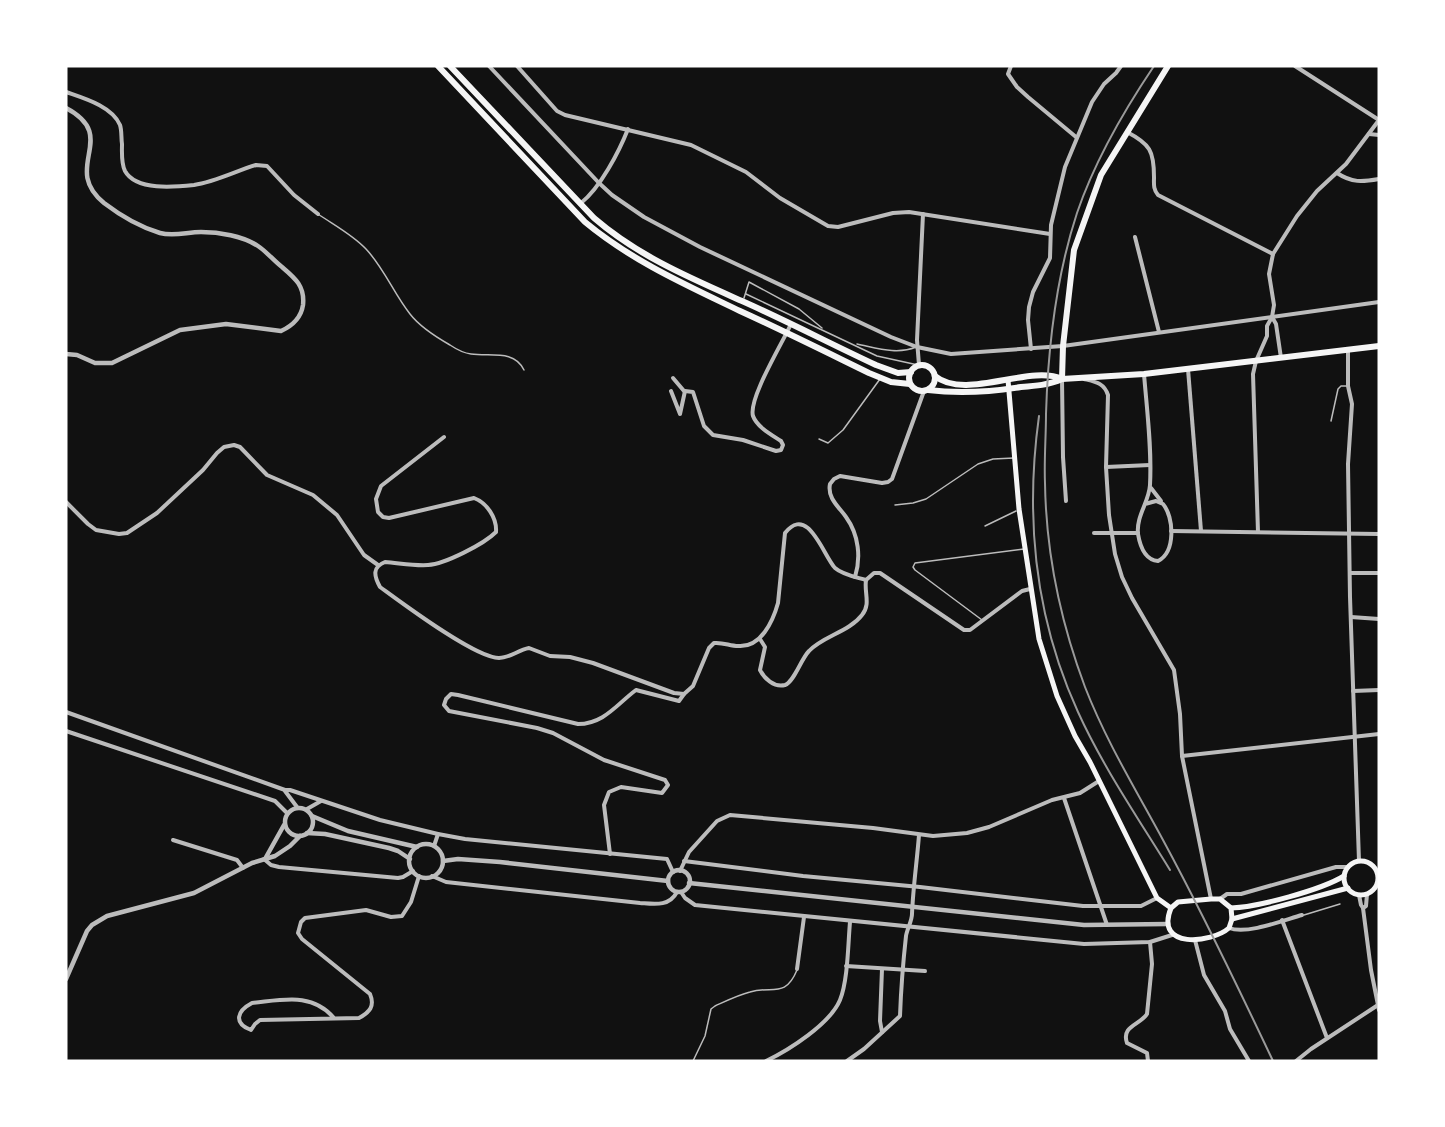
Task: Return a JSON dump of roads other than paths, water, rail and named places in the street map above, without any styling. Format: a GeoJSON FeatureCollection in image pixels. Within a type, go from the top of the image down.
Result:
{"type":"FeatureCollection","features":[{"type":"Feature","properties":{"kind":"main road"},"geometry":{"type":"LineString","coordinates":[[438,66],[585,222],[609,242],[638,261],[698,291],[881,378],[910,384],[916,390],[968,393],[1053,383],[1062,379],[1144,374],[1379,346]]}},
{"type":"Feature","properties":{"kind":"main road"},"geometry":{"type":"LineString","coordinates":[[450,66],[580,204],[613,235],[642,254],[876,365],[898,373],[911,372],[919,365],[931,368],[935,376],[934,385],[926,391]]}},
{"type":"Feature","properties":{"kind":"main road"},"geometry":{"type":"LineString","coordinates":[[1062,379],[1063,346],[1074,250],[1095,187],[1126,132],[1168,66]]}},
{"type":"Feature","properties":{"kind":"main road"},"geometry":{"type":"LineString","coordinates":[[574,210],[580,204]]}},
{"type":"Feature","properties":{"kind":"main road"},"geometry":{"type":"LineString","coordinates":[[910,384],[911,372]]}},
{"type":"Feature","properties":{"kind":"main road"},"geometry":{"type":"LineString","coordinates":[[935,376],[949,384],[1052,374],[1062,379]]}},
{"type":"Feature","properties":{"kind":"main road"},"geometry":{"type":"LineString","coordinates":[[1008,380],[1018,509],[1039,639],[1057,696],[1075,736],[1157,898],[1171,908]]}},
{"type":"Feature","properties":{"kind":"main road"},"geometry":{"type":"LineString","coordinates":[[1231,908],[1232,919],[1229,928],[1218,935],[1180,939],[1172,935],[1168,924],[1171,908],[1178,902],[1220,899],[1231,908],[1244,907],[1332,884],[1344,876],[1348,867],[1359,861],[1376,866],[1378,877],[1376,885],[1367,894],[1359,895],[1348,888],[1344,876]]}},
{"type":"Feature","properties":{"kind":"main road"},"geometry":{"type":"LineString","coordinates":[[1232,919],[1348,888]]}},
{"type":"Feature","properties":{"kind":"street"},"geometry":{"type":"LineString","coordinates":[[489,66],[612,195],[644,216],[700,247],[793,292],[917,347],[962,354],[1063,346],[1379,302]]}},
{"type":"Feature","properties":{"kind":"street"},"geometry":{"type":"LineString","coordinates":[[518,66],[557,111],[577,119],[691,145],[746,172],[780,198],[828,226],[838,227],[893,213],[922,214],[1050,234]]}},
{"type":"Feature","properties":{"kind":"street"},"geometry":{"type":"LineString","coordinates":[[1011,66],[1008,74],[1017,87],[1076,137]]}},
{"type":"Feature","properties":{"kind":"street"},"geometry":{"type":"LineString","coordinates":[[1031,349],[1029,307],[1033,292],[1050,258],[1050,234],[1059,189],[1076,137],[1089,109],[1104,84],[1116,74],[1121,66]]}},
{"type":"Feature","properties":{"kind":"street"},"geometry":{"type":"LineString","coordinates":[[1258,532],[1253,374],[1267,336],[1267,326],[1272,317],[1274,305],[1269,274],[1273,254],[1297,216],[1317,191],[1337,173],[1379,120],[1295,66]]}},
{"type":"Feature","properties":{"kind":"street"},"geometry":{"type":"LineString","coordinates":[[66,92],[96,104],[116,120],[121,127],[125,171],[132,179],[140,183],[149,186],[195,185],[262,165],[267,166],[294,195],[318,214]]}},
{"type":"Feature","properties":{"kind":"street"},"geometry":{"type":"LineString","coordinates":[[66,108],[77,114],[89,126],[91,134],[87,179],[92,190],[109,206],[131,221],[161,233],[174,235],[201,232],[256,244],[296,279],[303,296],[303,307],[295,322],[280,331],[226,324],[180,330],[112,363],[104,364],[66,354]]}},
{"type":"Feature","properties":{"kind":"street"},"geometry":{"type":"LineString","coordinates":[[580,204],[588,198],[599,183],[628,129]]}},
{"type":"Feature","properties":{"kind":"street"},"geometry":{"type":"LineString","coordinates":[[1126,132],[1144,142],[1152,152],[1154,186],[1158,195],[1273,254]]}},
{"type":"Feature","properties":{"kind":"street"},"geometry":{"type":"LineString","coordinates":[[1369,134],[1379,135]]}},
{"type":"Feature","properties":{"kind":"street"},"geometry":{"type":"LineString","coordinates":[[1337,173],[1352,181],[1379,179]]}},
{"type":"Feature","properties":{"kind":"street"},"geometry":{"type":"LineString","coordinates":[[919,365],[917,347],[922,214]]}},
{"type":"Feature","properties":{"kind":"street"},"geometry":{"type":"LineString","coordinates":[[1135,237],[1159,332]]}},
{"type":"Feature","properties":{"kind":"street"},"geometry":{"type":"LineString","coordinates":[[1272,317],[1276,324],[1281,358]]}},
{"type":"Feature","properties":{"kind":"street"},"geometry":{"type":"LineString","coordinates":[[673,378],[685,391],[693,392],[704,426],[713,435],[743,440],[776,451],[781,450],[783,445],[781,441],[755,419],[752,408],[761,384],[791,324]]}},
{"type":"Feature","properties":{"kind":"street"},"geometry":{"type":"LineString","coordinates":[[1348,350],[1348,386],[1352,404],[1348,464],[1353,737],[1359,861]]}},
{"type":"Feature","properties":{"kind":"street"},"geometry":{"type":"LineString","coordinates":[[1188,369],[1201,531]]}},
{"type":"Feature","properties":{"kind":"street"},"geometry":{"type":"LineString","coordinates":[[1144,374],[1150,488],[1140,516],[1138,533],[1145,554],[1151,560],[1158,561],[1167,553],[1171,531],[1168,513],[1150,488]]}},
{"type":"Feature","properties":{"kind":"street"},"geometry":{"type":"LineString","coordinates":[[1078,378],[1100,383],[1107,391],[1106,467],[1109,515],[1115,554],[1132,598],[1174,670],[1180,714],[1182,756],[1211,899]]}},
{"type":"Feature","properties":{"kind":"street"},"geometry":{"type":"LineString","coordinates":[[1062,379],[1066,501]]}},
{"type":"Feature","properties":{"kind":"street"},"geometry":{"type":"LineString","coordinates":[[672,391],[680,414],[685,391]]}},
{"type":"Feature","properties":{"kind":"street"},"geometry":{"type":"LineString","coordinates":[[855,577],[860,559],[855,536],[848,519],[831,497],[830,484],[840,476],[888,482],[892,478],[926,391]]}},
{"type":"Feature","properties":{"kind":"street"},"geometry":{"type":"LineString","coordinates":[[378,565],[385,562],[429,565],[441,562],[489,539],[496,532],[497,524],[486,505],[474,498],[389,518],[383,517],[378,512],[376,499],[381,486],[444,437]]}},
{"type":"Feature","properties":{"kind":"street"},"geometry":{"type":"LineString","coordinates":[[66,501],[96,530],[127,533],[156,513],[203,470],[224,447],[234,445],[240,447],[267,475],[313,495],[337,515],[364,555],[378,565]]}},
{"type":"Feature","properties":{"kind":"street"},"geometry":{"type":"LineString","coordinates":[[1106,467],[1150,465]]}},
{"type":"Feature","properties":{"kind":"street"},"geometry":{"type":"LineString","coordinates":[[1145,504],[1156,501],[1163,504]]}},
{"type":"Feature","properties":{"kind":"street"},"geometry":{"type":"LineString","coordinates":[[610,854],[604,805],[609,792],[621,787],[662,793],[668,785],[665,780],[604,760],[553,733],[449,711],[444,705],[446,699],[451,694],[458,694],[569,722],[590,724],[604,717],[636,690],[676,702],[693,687],[709,648],[714,643],[749,646],[760,639],[778,603],[784,539],[790,527],[797,524],[805,525],[815,534],[834,567],[843,573],[866,580]]}},
{"type":"Feature","properties":{"kind":"street"},"geometry":{"type":"LineString","coordinates":[[1171,531],[1379,534]]}},
{"type":"Feature","properties":{"kind":"street"},"geometry":{"type":"LineString","coordinates":[[1094,533],[1138,533]]}},
{"type":"Feature","properties":{"kind":"street"},"geometry":{"type":"LineString","coordinates":[[378,565],[375,578],[380,587],[437,627],[489,656],[507,657],[529,648],[550,656],[570,657],[593,663],[664,690],[684,694]]}},
{"type":"Feature","properties":{"kind":"street"},"geometry":{"type":"LineString","coordinates":[[760,639],[765,647],[760,670],[763,676],[776,685],[784,685],[789,682],[812,648],[862,616],[868,600],[865,590],[866,580],[874,573],[880,573],[964,630],[970,630],[1022,591],[1030,589]]}},
{"type":"Feature","properties":{"kind":"street"},"geometry":{"type":"LineString","coordinates":[[1350,573],[1379,573]]}},
{"type":"Feature","properties":{"kind":"street"},"geometry":{"type":"LineString","coordinates":[[1351,617],[1379,618]]}},
{"type":"Feature","properties":{"kind":"street"},"geometry":{"type":"LineString","coordinates":[[1353,691],[1379,690]]}},
{"type":"Feature","properties":{"kind":"street"},"geometry":{"type":"LineString","coordinates":[[66,712],[285,790],[291,790],[396,825],[465,839],[667,860],[673,872]]}},
{"type":"Feature","properties":{"kind":"street"},"geometry":{"type":"LineString","coordinates":[[66,731],[276,801],[287,813]]}},
{"type":"Feature","properties":{"kind":"street"},"geometry":{"type":"LineString","coordinates":[[1182,756],[1379,734]]}},
{"type":"Feature","properties":{"kind":"street"},"geometry":{"type":"LineString","coordinates":[[680,871],[689,852],[717,821],[730,815],[873,828],[919,835],[967,833],[1010,819],[1052,800],[1080,793],[1099,781]]}},
{"type":"Feature","properties":{"kind":"street"},"geometry":{"type":"LineString","coordinates":[[285,790],[297,807]]}},
{"type":"Feature","properties":{"kind":"street"},"geometry":{"type":"LineString","coordinates":[[1064,798],[1108,926]]}},
{"type":"Feature","properties":{"kind":"street"},"geometry":{"type":"LineString","coordinates":[[264,859],[284,825],[287,813],[297,807],[307,809],[322,801]]}},
{"type":"Feature","properties":{"kind":"street"},"geometry":{"type":"LineString","coordinates":[[307,809],[312,816],[313,824],[307,833]]}},
{"type":"Feature","properties":{"kind":"street"},"geometry":{"type":"LineString","coordinates":[[312,816],[348,831],[417,847],[428,844],[434,846],[441,852],[443,861],[442,867],[432,876]]}},
{"type":"Feature","properties":{"kind":"street"},"geometry":{"type":"LineString","coordinates":[[284,825],[288,832],[300,836]]}},
{"type":"Feature","properties":{"kind":"street"},"geometry":{"type":"LineString","coordinates":[[66,979],[87,932],[98,921],[107,916],[181,898],[252,863],[275,856],[307,833],[325,834],[398,851],[410,859],[413,871],[419,876],[432,876],[446,882],[640,903],[666,903],[679,892],[687,889],[688,876],[680,871],[673,872]]}},
{"type":"Feature","properties":{"kind":"street"},"geometry":{"type":"LineString","coordinates":[[434,846],[438,834]]}},
{"type":"Feature","properties":{"kind":"street"},"geometry":{"type":"LineString","coordinates":[[847,1061],[864,1049],[900,1016],[908,927],[916,881],[919,835]]}},
{"type":"Feature","properties":{"kind":"street"},"geometry":{"type":"LineString","coordinates":[[173,840],[237,860],[243,868]]}},
{"type":"Feature","properties":{"kind":"street"},"geometry":{"type":"LineString","coordinates":[[410,859],[417,847]]}},
{"type":"Feature","properties":{"kind":"street"},"geometry":{"type":"LineString","coordinates":[[264,859],[271,865],[279,867],[398,878],[413,871]]}},
{"type":"Feature","properties":{"kind":"street"},"geometry":{"type":"LineString","coordinates":[[443,861],[458,859],[501,862],[668,881]]}},
{"type":"Feature","properties":{"kind":"street"},"geometry":{"type":"LineString","coordinates":[[684,861],[802,876],[1102,907],[1141,906],[1157,898]]}},
{"type":"Feature","properties":{"kind":"street"},"geometry":{"type":"LineString","coordinates":[[1220,899],[1227,894],[1241,894],[1336,867],[1348,867]]}},
{"type":"Feature","properties":{"kind":"street"},"geometry":{"type":"LineString","coordinates":[[673,872],[668,881],[670,887],[695,905],[1084,944],[1150,942],[1172,935]]}},
{"type":"Feature","properties":{"kind":"street"},"geometry":{"type":"LineString","coordinates":[[334,1018],[330,1013],[303,999],[252,1003],[245,1007],[240,1014],[239,1021],[243,1027],[251,1030],[260,1020],[359,1018],[371,1009],[373,1000],[363,987],[298,933],[301,922],[305,918],[366,910],[391,917],[402,916],[411,902],[419,876]]}},
{"type":"Feature","properties":{"kind":"street"},"geometry":{"type":"LineString","coordinates":[[689,883],[1084,925],[1168,924]]}},
{"type":"Feature","properties":{"kind":"street"},"geometry":{"type":"LineString","coordinates":[[1363,908],[1366,906],[1367,894]]}},
{"type":"Feature","properties":{"kind":"street"},"geometry":{"type":"LineString","coordinates":[[1296,1061],[1327,1038],[1378,1007],[1359,895]]}},
{"type":"Feature","properties":{"kind":"street"},"geometry":{"type":"LineString","coordinates":[[1229,928],[1237,931],[1302,915]]}},
{"type":"Feature","properties":{"kind":"street"},"geometry":{"type":"LineString","coordinates":[[797,969],[804,917]]}},
{"type":"Feature","properties":{"kind":"street"},"geometry":{"type":"LineString","coordinates":[[1282,920],[1327,1038]]}},
{"type":"Feature","properties":{"kind":"street"},"geometry":{"type":"LineString","coordinates":[[766,1061],[786,1052],[833,1012],[842,993],[850,922]]}},
{"type":"Feature","properties":{"kind":"street"},"geometry":{"type":"LineString","coordinates":[[1194,939],[1204,975],[1225,1011],[1230,1029],[1249,1061]]}},
{"type":"Feature","properties":{"kind":"street"},"geometry":{"type":"LineString","coordinates":[[1148,1061],[1147,1053],[1127,1043],[1125,1038],[1132,1025],[1144,1019],[1147,1014],[1152,975],[1150,942]]}},
{"type":"Feature","properties":{"kind":"street"},"geometry":{"type":"LineString","coordinates":[[846,966],[925,971]]}},
{"type":"Feature","properties":{"kind":"street"},"geometry":{"type":"LineString","coordinates":[[882,969],[879,1021],[882,1032]]}},
{"type":"Feature","properties":{"kind":"lane"},"geometry":{"type":"LineString","coordinates":[[318,214],[358,241],[368,251],[411,316],[435,336],[463,352],[498,354],[514,359],[521,364],[524,370]]}},
{"type":"Feature","properties":{"kind":"lane"},"geometry":{"type":"LineString","coordinates":[[743,302],[749,282],[799,309],[824,330]]}},
{"type":"Feature","properties":{"kind":"lane"},"geometry":{"type":"LineString","coordinates":[[746,294],[854,343],[877,356],[919,365]]}},
{"type":"Feature","properties":{"kind":"lane"},"geometry":{"type":"LineString","coordinates":[[854,343],[895,352],[917,347]]}},
{"type":"Feature","properties":{"kind":"lane"},"geometry":{"type":"LineString","coordinates":[[819,439],[828,443],[843,430],[881,378]]}},
{"type":"Feature","properties":{"kind":"lane"},"geometry":{"type":"LineString","coordinates":[[1331,421],[1338,389],[1341,386],[1348,386]]}},
{"type":"Feature","properties":{"kind":"lane"},"geometry":{"type":"LineString","coordinates":[[895,505],[926,499],[978,464],[993,459],[1014,458]]}},
{"type":"Feature","properties":{"kind":"lane"},"geometry":{"type":"LineString","coordinates":[[985,526],[1018,509]]}},
{"type":"Feature","properties":{"kind":"lane"},"geometry":{"type":"LineString","coordinates":[[983,621],[915,570],[913,567],[915,563],[1024,549]]}},
{"type":"Feature","properties":{"kind":"lane"},"geometry":{"type":"LineString","coordinates":[[1302,915],[1340,904]]}},
{"type":"Feature","properties":{"kind":"lane"},"geometry":{"type":"LineString","coordinates":[[693,1061],[705,1036],[711,1009],[753,991],[777,991],[789,985],[797,969]]}},
{"type":"Feature","properties":{"kind":"railway"},"geometry":{"type":"LineString","coordinates":[[1154,66],[1131,101],[1092,174],[1077,213],[1058,287],[1047,389],[1045,474],[1048,535],[1062,613],[1076,663],[1093,707],[1206,922],[1273,1061]]}},
{"type":"Feature","properties":{"kind":"railway"},"geometry":{"type":"LineString","coordinates":[[1039,416],[1033,492],[1034,529],[1037,567],[1052,640],[1063,676],[1098,753],[1170,870]]}}]}
